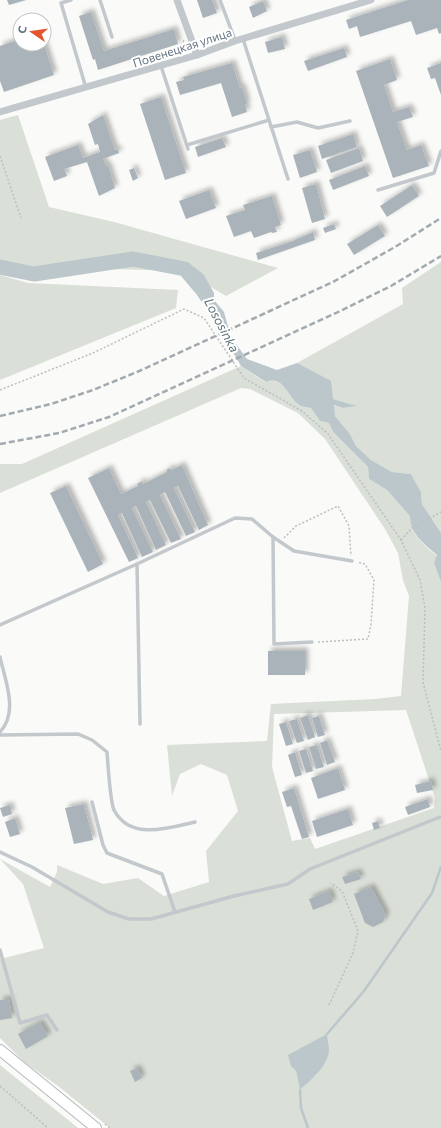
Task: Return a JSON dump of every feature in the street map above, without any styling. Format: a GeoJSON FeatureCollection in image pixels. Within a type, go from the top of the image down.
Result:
{"type":"FeatureCollection","features":[{"type":"Feature","properties":{"kind":"main road"},"geometry":{"type":"LineString","coordinates":[[0,1050],[96,1128]]}},
{"type":"Feature","properties":{"kind":"street"},"geometry":{"type":"LineString","coordinates":[[178,0],[197,55]]}},
{"type":"Feature","properties":{"kind":"street","name":"Повенецкая улица"},"geometry":{"type":"LineString","coordinates":[[0,112],[161,66],[371,0]]}},
{"type":"Feature","properties":{"kind":"lane"},"geometry":{"type":"LineString","coordinates":[[70,0],[61,3],[86,88]]}},
{"type":"Feature","properties":{"kind":"lane"},"geometry":{"type":"LineString","coordinates":[[100,0],[112,36]]}},
{"type":"Feature","properties":{"kind":"lane"},"geometry":{"type":"LineString","coordinates":[[220,0],[235,42]]}},
{"type":"Feature","properties":{"kind":"lane"},"geometry":{"type":"LineString","coordinates":[[243,39],[288,179]]}},
{"type":"Feature","properties":{"kind":"lane"},"geometry":{"type":"LineString","coordinates":[[161,66],[188,147],[269,120]]}},
{"type":"Feature","properties":{"kind":"lane"},"geometry":{"type":"LineString","coordinates":[[271,127],[297,122],[318,128],[350,121]]}},
{"type":"Feature","properties":{"kind":"lane"},"geometry":{"type":"LineString","coordinates":[[378,190],[434,172],[441,151]]}},
{"type":"Feature","properties":{"kind":"lane"},"geometry":{"type":"LineString","coordinates":[[0,625],[137,564],[235,518],[252,519],[279,543],[294,551],[352,561]]}},
{"type":"Feature","properties":{"kind":"lane"},"geometry":{"type":"LineString","coordinates":[[273,537],[274,644],[312,642]]}},
{"type":"Feature","properties":{"kind":"lane"},"geometry":{"type":"LineString","coordinates":[[137,564],[140,724]]}},
{"type":"Feature","properties":{"kind":"lane"},"geometry":{"type":"LineString","coordinates":[[0,657],[10,714],[7,724],[0,732]]}},
{"type":"Feature","properties":{"kind":"lane"},"geometry":{"type":"LineString","coordinates":[[0,735],[78,734],[92,740],[107,752],[114,809],[124,823],[141,829],[158,831],[195,822]]}},
{"type":"Feature","properties":{"kind":"lane"},"geometry":{"type":"LineString","coordinates":[[92,802],[103,845],[108,853],[162,874],[175,912]]}},
{"type":"Feature","properties":{"kind":"lane"},"geometry":{"type":"LineString","coordinates":[[0,852],[32,866],[108,912],[129,919],[151,919],[234,896],[288,884],[310,868],[440,817]]}},
{"type":"Feature","properties":{"kind":"lane"},"geometry":{"type":"LineString","coordinates":[[0,950],[20,1023],[47,1015],[57,1030]]}},
{"type":"Feature","properties":{"kind":"path"},"geometry":{"type":"LineString","coordinates":[[174,62],[188,29]]}},
{"type":"Feature","properties":{"kind":"path"},"geometry":{"type":"LineString","coordinates":[[0,156],[21,218]]}},
{"type":"Feature","properties":{"kind":"path"},"geometry":{"type":"LineString","coordinates":[[0,390],[93,353],[184,309],[204,318],[244,378],[302,410],[328,434],[401,540],[420,580],[425,608],[423,682],[441,751]]}},
{"type":"Feature","properties":{"kind":"path"},"geometry":{"type":"LineString","coordinates":[[279,543],[296,526],[338,506],[349,526],[352,561],[364,564],[374,580],[371,624],[368,639],[312,642]]}},
{"type":"Feature","properties":{"kind":"path"},"geometry":{"type":"LineString","coordinates":[[401,540],[412,528],[441,512]]}},
{"type":"Feature","properties":{"kind":"path"},"geometry":{"type":"LineString","coordinates":[[330,1005],[353,953],[358,931],[342,891],[331,883]]}},
{"type":"Feature","properties":{"kind":"path"},"geometry":{"type":"LineString","coordinates":[[0,1086],[48,1128]]}},
{"type":"Feature","properties":{"kind":"shaded area"},"geometry":{"type":"Polygon","coordinates":[[[18,115],[49,207],[114,222],[278,268],[226,296],[184,271],[35,267],[0,261],[0,120],[18,115]]]}},
{"type":"Feature","properties":{"kind":"shaded area"},"geometry":{"type":"Polygon","coordinates":[[[441,262],[441,533],[422,504],[421,492],[411,474],[392,472],[371,460],[356,446],[350,434],[335,416],[333,405],[343,408],[356,406],[333,399],[297,363],[403,304],[402,288],[441,262]]]}},
{"type":"Feature","properties":{"kind":"shaded area"},"geometry":{"type":"Polygon","coordinates":[[[0,275],[28,283],[178,290],[176,308],[0,380],[0,275]]]}},
{"type":"Feature","properties":{"kind":"shaded area"},"geometry":{"type":"Polygon","coordinates":[[[241,366],[265,382],[276,381],[281,384],[299,405],[311,408],[320,421],[329,423],[333,432],[368,467],[369,479],[387,490],[411,516],[412,528],[418,539],[437,556],[434,563],[441,582],[441,1128],[110,1128],[58,1086],[24,1062],[0,1038],[0,959],[44,948],[23,884],[0,859],[50,887],[57,872],[57,865],[103,884],[138,878],[164,896],[209,882],[206,851],[238,811],[227,775],[201,764],[180,774],[172,796],[167,745],[267,741],[271,704],[375,699],[401,696],[409,596],[403,580],[398,553],[385,529],[325,439],[298,413],[250,389],[241,388],[0,493],[0,464],[22,464],[241,366]],[[406,710],[274,714],[272,767],[292,841],[310,838],[315,849],[434,808],[435,798],[406,710]],[[296,1071],[300,1090],[317,1074],[296,1071]]]}},
{"type":"Feature","properties":{"kind":"shaded area"},"geometry":{"type":"Polygon","coordinates":[[[0,1065],[78,1128],[0,1128],[0,1065]]]}},
{"type":"Feature","properties":{"kind":"water"},"geometry":{"type":"Polygon","coordinates":[[[193,266],[204,275],[214,293],[214,300],[224,312],[231,337],[247,359],[277,370],[297,363],[331,381],[333,399],[357,406],[343,408],[334,405],[335,416],[350,434],[356,446],[371,460],[392,472],[411,474],[421,492],[422,504],[441,533],[441,582],[434,563],[437,555],[423,543],[415,533],[412,528],[410,516],[387,490],[369,479],[368,467],[333,432],[329,423],[320,421],[311,408],[299,405],[277,381],[266,382],[241,366],[212,317],[184,276],[193,266]]]}},
{"type":"Feature","properties":{"kind":"water"},"geometry":{"type":"Polygon","coordinates":[[[327,1034],[329,1050],[326,1062],[300,1090],[296,1071],[291,1066],[288,1055],[327,1034]]]}},
{"type":"Feature","properties":{"kind":"building"},"geometry":{"type":"Polygon","coordinates":[[[7,0],[26,0],[9,5],[7,0]]]}},
{"type":"Feature","properties":{"kind":"building"},"geometry":{"type":"Polygon","coordinates":[[[197,0],[212,0],[217,13],[203,18],[197,0]]]}},
{"type":"Feature","properties":{"kind":"building"},"geometry":{"type":"Polygon","coordinates":[[[408,0],[441,0],[441,33],[439,34],[437,28],[416,35],[411,21],[360,37],[357,26],[349,29],[346,20],[408,0]]]}},
{"type":"Feature","properties":{"kind":"building"},"geometry":{"type":"Polygon","coordinates":[[[263,1],[267,11],[253,18],[249,7],[263,1]]]}},
{"type":"Feature","properties":{"kind":"building"},"geometry":{"type":"Polygon","coordinates":[[[91,12],[104,51],[174,29],[178,44],[98,70],[95,59],[93,60],[79,16],[91,12]]]}},
{"type":"Feature","properties":{"kind":"building"},"geometry":{"type":"Polygon","coordinates":[[[282,37],[285,49],[268,53],[265,42],[282,37]]]}},
{"type":"Feature","properties":{"kind":"building"},"geometry":{"type":"Polygon","coordinates":[[[12,42],[12,52],[47,52],[54,75],[4,92],[0,81],[0,46],[12,42]]]}},
{"type":"Feature","properties":{"kind":"building"},"geometry":{"type":"Polygon","coordinates":[[[344,48],[347,57],[308,71],[304,61],[344,48]]]}},
{"type":"Feature","properties":{"kind":"building"},"geometry":{"type":"Polygon","coordinates":[[[390,59],[397,80],[384,85],[393,112],[409,107],[413,117],[397,122],[407,150],[421,145],[429,166],[393,178],[356,71],[390,59]]]}},
{"type":"Feature","properties":{"kind":"building"},"geometry":{"type":"Polygon","coordinates":[[[232,63],[240,88],[242,87],[247,104],[245,105],[247,112],[232,117],[221,83],[180,95],[176,82],[184,80],[183,77],[232,63]]]}},
{"type":"Feature","properties":{"kind":"building"},"geometry":{"type":"Polygon","coordinates":[[[441,63],[441,95],[435,78],[431,79],[427,68],[441,63]]]}},
{"type":"Feature","properties":{"kind":"building"},"geometry":{"type":"Polygon","coordinates":[[[161,97],[186,173],[165,180],[140,104],[161,97]]]}},
{"type":"Feature","properties":{"kind":"building"},"geometry":{"type":"Polygon","coordinates":[[[103,115],[115,150],[118,149],[119,153],[103,159],[106,166],[108,165],[115,188],[99,196],[87,162],[64,169],[67,176],[54,181],[45,157],[78,145],[83,158],[100,152],[98,144],[95,145],[88,124],[103,115]]]}},
{"type":"Feature","properties":{"kind":"building"},"geometry":{"type":"Polygon","coordinates":[[[353,134],[357,147],[322,159],[318,146],[353,134]]]}},
{"type":"Feature","properties":{"kind":"building"},"geometry":{"type":"Polygon","coordinates":[[[222,138],[226,147],[198,157],[195,147],[222,138]]]}},
{"type":"Feature","properties":{"kind":"building"},"geometry":{"type":"Polygon","coordinates":[[[359,148],[363,161],[331,173],[326,160],[359,148]]]}},
{"type":"Feature","properties":{"kind":"building"},"geometry":{"type":"Polygon","coordinates":[[[310,150],[317,172],[300,178],[293,155],[310,150]]]}},
{"type":"Feature","properties":{"kind":"building"},"geometry":{"type":"Polygon","coordinates":[[[365,166],[369,176],[333,190],[329,180],[365,166]]]}},
{"type":"Feature","properties":{"kind":"building"},"geometry":{"type":"Polygon","coordinates":[[[134,168],[138,178],[133,181],[129,170],[134,168]]]}},
{"type":"Feature","properties":{"kind":"building"},"geometry":{"type":"Polygon","coordinates":[[[316,184],[325,219],[312,223],[302,188],[316,184]]]}},
{"type":"Feature","properties":{"kind":"building"},"geometry":{"type":"Polygon","coordinates":[[[412,185],[419,196],[387,217],[380,206],[412,185]]]}},
{"type":"Feature","properties":{"kind":"building"},"geometry":{"type":"Polygon","coordinates":[[[209,190],[216,208],[186,219],[179,201],[209,190]]]}},
{"type":"Feature","properties":{"kind":"building"},"geometry":{"type":"Polygon","coordinates":[[[272,196],[281,225],[275,227],[277,232],[271,232],[254,238],[251,231],[234,237],[226,216],[245,210],[243,205],[272,196]]]}},
{"type":"Feature","properties":{"kind":"building"},"geometry":{"type":"Polygon","coordinates":[[[334,224],[336,229],[325,233],[323,228],[334,224]]]}},
{"type":"Feature","properties":{"kind":"building"},"geometry":{"type":"Polygon","coordinates":[[[378,225],[385,236],[354,255],[347,244],[378,225]]]}},
{"type":"Feature","properties":{"kind":"building"},"geometry":{"type":"Polygon","coordinates":[[[313,232],[315,240],[258,260],[256,253],[290,242],[313,232]]]}},
{"type":"Feature","properties":{"kind":"building"},"geometry":{"type":"Polygon","coordinates":[[[182,465],[208,525],[199,530],[178,486],[174,488],[195,532],[186,536],[165,492],[160,495],[181,539],[171,543],[150,500],[146,502],[166,545],[156,550],[136,506],[132,508],[153,552],[142,557],[122,513],[118,515],[138,558],[129,562],[88,478],[109,468],[121,494],[138,486],[137,484],[142,481],[143,484],[167,472],[166,470],[170,468],[171,470],[182,465]]]}},
{"type":"Feature","properties":{"kind":"building"},"geometry":{"type":"Polygon","coordinates":[[[66,486],[103,564],[88,572],[50,493],[66,486]]]}},
{"type":"Feature","properties":{"kind":"building"},"geometry":{"type":"Polygon","coordinates":[[[268,651],[305,651],[305,675],[268,675],[268,651]]]}},
{"type":"Feature","properties":{"kind":"building"},"geometry":{"type":"Polygon","coordinates":[[[308,715],[315,737],[308,740],[300,718],[308,715]]]}},
{"type":"Feature","properties":{"kind":"building"},"geometry":{"type":"Polygon","coordinates":[[[319,716],[325,735],[318,737],[312,718],[319,716]]]}},
{"type":"Feature","properties":{"kind":"building"},"geometry":{"type":"Polygon","coordinates":[[[297,719],[304,741],[297,743],[289,721],[297,719]]]}},
{"type":"Feature","properties":{"kind":"building"},"geometry":{"type":"Polygon","coordinates":[[[286,722],[293,744],[286,746],[279,724],[286,722]]]}},
{"type":"Feature","properties":{"kind":"building"},"geometry":{"type":"Polygon","coordinates":[[[327,740],[335,762],[327,765],[320,743],[327,740]]]}},
{"type":"Feature","properties":{"kind":"building"},"geometry":{"type":"Polygon","coordinates":[[[317,745],[324,767],[316,769],[309,747],[317,745]]]}},
{"type":"Feature","properties":{"kind":"building"},"geometry":{"type":"Polygon","coordinates":[[[306,749],[313,771],[306,773],[299,751],[306,749]]]}},
{"type":"Feature","properties":{"kind":"building"},"geometry":{"type":"Polygon","coordinates":[[[295,752],[302,775],[295,777],[288,755],[295,752]]]}},
{"type":"Feature","properties":{"kind":"building"},"geometry":{"type":"Polygon","coordinates":[[[338,768],[345,790],[318,799],[311,778],[338,768]]]}},
{"type":"Feature","properties":{"kind":"building"},"geometry":{"type":"Polygon","coordinates":[[[431,781],[433,790],[417,793],[415,785],[431,781]]]}},
{"type":"Feature","properties":{"kind":"building"},"geometry":{"type":"Polygon","coordinates":[[[294,788],[309,837],[302,839],[291,806],[287,807],[282,792],[294,788]]]}},
{"type":"Feature","properties":{"kind":"building"},"geometry":{"type":"Polygon","coordinates":[[[428,799],[430,807],[408,815],[405,807],[428,799]]]}},
{"type":"Feature","properties":{"kind":"building"},"geometry":{"type":"Polygon","coordinates":[[[84,804],[93,840],[74,844],[65,808],[84,804]]]}},
{"type":"Feature","properties":{"kind":"building"},"geometry":{"type":"Polygon","coordinates":[[[10,805],[12,814],[3,817],[0,808],[10,805]]]}},
{"type":"Feature","properties":{"kind":"building"},"geometry":{"type":"Polygon","coordinates":[[[348,809],[353,825],[317,837],[312,821],[348,809]]]}},
{"type":"Feature","properties":{"kind":"building"},"geometry":{"type":"Polygon","coordinates":[[[15,818],[20,834],[10,837],[5,822],[15,818]]]}},
{"type":"Feature","properties":{"kind":"building"},"geometry":{"type":"Polygon","coordinates":[[[378,821],[380,828],[374,830],[372,823],[378,821]]]}},
{"type":"Feature","properties":{"kind":"building"},"geometry":{"type":"Polygon","coordinates":[[[358,872],[361,879],[345,884],[342,877],[358,872]]]}},
{"type":"Feature","properties":{"kind":"building"},"geometry":{"type":"Polygon","coordinates":[[[371,887],[386,915],[383,922],[373,927],[365,923],[354,894],[371,887]]]}},
{"type":"Feature","properties":{"kind":"building"},"geometry":{"type":"Polygon","coordinates":[[[329,891],[333,902],[313,910],[309,899],[329,891]]]}},
{"type":"Feature","properties":{"kind":"building"},"geometry":{"type":"Polygon","coordinates":[[[9,999],[12,1018],[0,1020],[0,1000],[9,999]]]}},
{"type":"Feature","properties":{"kind":"building"},"geometry":{"type":"Polygon","coordinates":[[[40,1022],[48,1036],[26,1049],[18,1034],[40,1022]]]}},
{"type":"Feature","properties":{"kind":"building"},"geometry":{"type":"Polygon","coordinates":[[[137,1068],[142,1078],[135,1082],[130,1071],[137,1068]]]}},
{"type":"Feature","properties":{"kind":"waterway","name":"Lososinka"},"geometry":{"type":"LineString","coordinates":[[0,267],[34,274],[133,259],[185,269],[200,287]]}},
{"type":"Feature","properties":{"kind":"waterway"},"geometry":{"type":"LineString","coordinates":[[327,1034],[364,991],[432,893],[441,867]]}},
{"type":"Feature","properties":{"kind":"waterway"},"geometry":{"type":"LineString","coordinates":[[300,1090],[301,1108],[308,1128]]}},
{"type":"Feature","properties":{"kind":"railway"},"geometry":{"type":"LineString","coordinates":[[0,416],[51,404],[93,390],[137,372],[333,282],[395,247],[441,218]]}},
{"type":"Feature","properties":{"kind":"railway"},"geometry":{"type":"LineString","coordinates":[[0,444],[59,433],[109,417],[336,313],[391,286],[441,256]]}}]}
